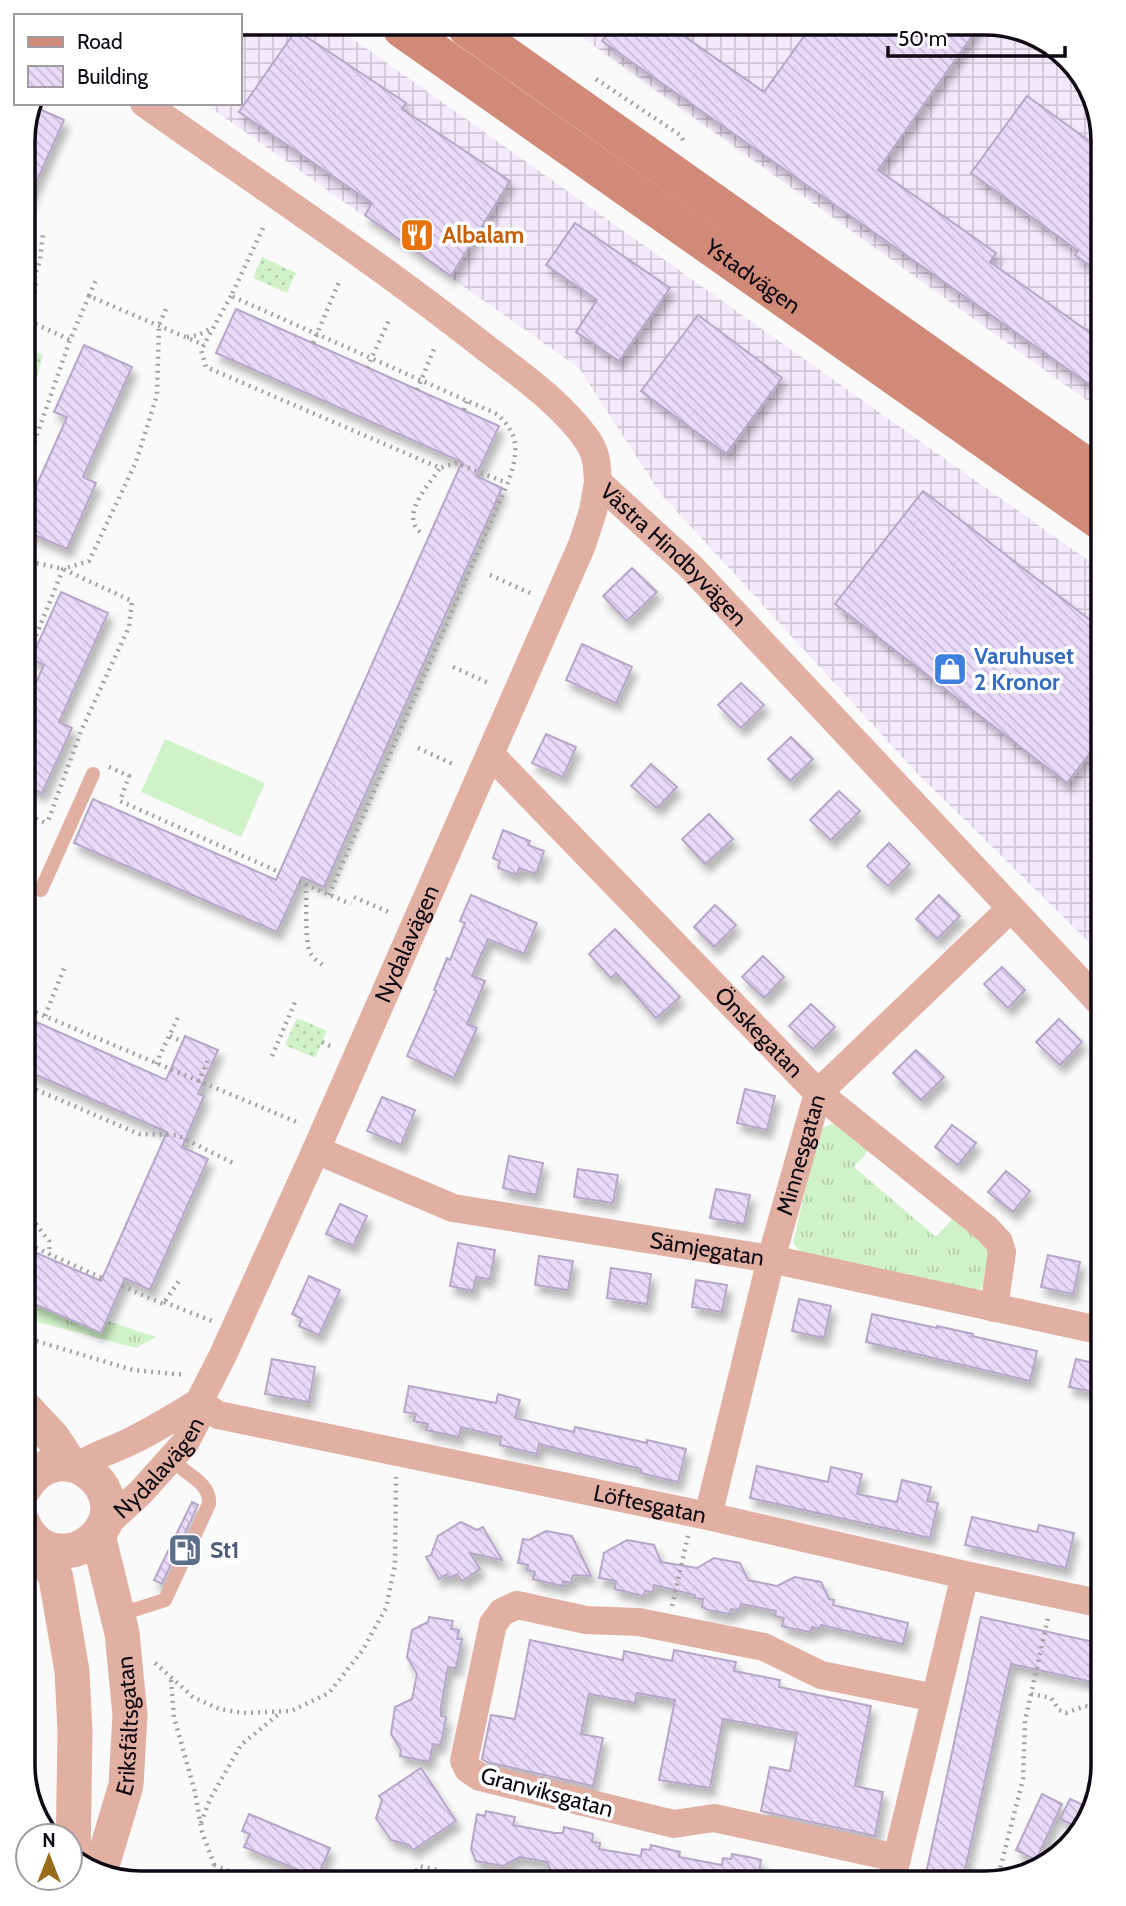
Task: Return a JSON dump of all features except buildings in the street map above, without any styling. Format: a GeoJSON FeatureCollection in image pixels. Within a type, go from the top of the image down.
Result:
{"type":"FeatureCollection","features":[{"type":"Feature","properties":{"kind":"main road","name":"Ystadvägen"},"geometry":{"type":"LineString","coordinates":[[411,35],[1091,515]]}},
{"type":"Feature","properties":{"kind":"main road","name":"Ystadvägen"},"geometry":{"type":"LineString","coordinates":[[477,35],[1091,470]]}},
{"type":"Feature","properties":{"kind":"street","name":"Västra Hindbyvägen"},"geometry":{"type":"LineString","coordinates":[[147,105],[447,317],[571,420],[589,443],[597,459],[598,482],[692,568],[1091,993]]}},
{"type":"Feature","properties":{"kind":"street","name":"Nydalavägen"},"geometry":{"type":"LineString","coordinates":[[74,1465],[166,1422],[198,1389],[223,1355],[582,545],[593,512],[598,482]]}},
{"type":"Feature","properties":{"kind":"street","name":"Önskegatan"},"geometry":{"type":"LineString","coordinates":[[490,754],[818,1093],[969,1213],[999,1242],[1002,1252],[994,1308]]}},
{"type":"Feature","properties":{"kind":"street","name":"Minnesgatan"},"geometry":{"type":"LineString","coordinates":[[701,1515],[818,1093],[1011,908]]}},
{"type":"Feature","properties":{"kind":"street","name":"Sämjegatan"},"geometry":{"type":"LineString","coordinates":[[316,1150],[453,1208],[771,1259],[1091,1328]]}},
{"type":"Feature","properties":{"kind":"street","name":"Nydalavägen"},"geometry":{"type":"LineString","coordinates":[[101,1531],[185,1443],[198,1418],[198,1389]]}},
{"type":"Feature","properties":{"kind":"street","name":"Löftesgatan"},"geometry":{"type":"LineString","coordinates":[[198,1389],[218,1415],[701,1515],[965,1576],[1091,1602]]}},
{"type":"Feature","properties":{"kind":"street"},"geometry":{"type":"LineString","coordinates":[[35,1419],[74,1465]]}},
{"type":"Feature","properties":{"kind":"street"},"geometry":{"type":"LineString","coordinates":[[35,1475],[48,1466],[74,1465]]}},
{"type":"Feature","properties":{"kind":"street","name":"Eriksfältsgatan"},"geometry":{"type":"LineString","coordinates":[[74,1465],[91,1473],[101,1484],[106,1497],[107,1512],[101,1531],[122,1633],[130,1714],[126,1786],[102,1863]]}},
{"type":"Feature","properties":{"kind":"street"},"geometry":{"type":"LineString","coordinates":[[35,1537],[55,1551],[71,1551],[86,1546],[101,1531]]}},
{"type":"Feature","properties":{"kind":"street","name":"Eriksfältsgatan"},"geometry":{"type":"LineString","coordinates":[[35,1541],[55,1578],[72,1671],[75,1731],[74,1822]]}},
{"type":"Feature","properties":{"kind":"street","name":"Granviksgatan"},"geometry":{"type":"LineString","coordinates":[[935,1698],[821,1675],[764,1647],[639,1622],[586,1620],[517,1605],[502,1612],[493,1624],[464,1761],[468,1769],[480,1777],[674,1824],[714,1818],[894,1871],[965,1576]]}},
{"type":"Feature","properties":{"kind":"lane"},"geometry":{"type":"LineString","coordinates":[[41,890],[93,774]]}},
{"type":"Feature","properties":{"kind":"lane"},"geometry":{"type":"LineString","coordinates":[[118,1615],[165,1600],[209,1504],[210,1495],[205,1487],[177,1466],[172,1458]]}},
{"type":"Feature","properties":{"kind":"path"},"geometry":{"type":"LineString","coordinates":[[263,228],[231,296],[201,350],[206,367],[440,468]]}},
{"type":"Feature","properties":{"kind":"path"},"geometry":{"type":"LineString","coordinates":[[35,276],[43,233]]}},
{"type":"Feature","properties":{"kind":"path"},"geometry":{"type":"LineString","coordinates":[[35,441],[70,340],[96,280]]}},
{"type":"Feature","properties":{"kind":"path"},"geometry":{"type":"LineString","coordinates":[[313,344],[339,282]]}},
{"type":"Feature","properties":{"kind":"path"},"geometry":{"type":"LineString","coordinates":[[89,296],[204,345]]}},
{"type":"Feature","properties":{"kind":"path"},"geometry":{"type":"LineString","coordinates":[[231,296],[497,414],[509,425],[515,439],[515,461],[507,483],[329,895]]}},
{"type":"Feature","properties":{"kind":"path"},"geometry":{"type":"LineString","coordinates":[[63,569],[89,561],[136,462],[157,395],[159,325],[166,309]]}},
{"type":"Feature","properties":{"kind":"path"},"geometry":{"type":"LineString","coordinates":[[367,368],[390,318]]}},
{"type":"Feature","properties":{"kind":"path"},"geometry":{"type":"LineString","coordinates":[[35,324],[70,340]]}},
{"type":"Feature","properties":{"kind":"path"},"geometry":{"type":"LineString","coordinates":[[187,338],[199,335],[216,324]]}},
{"type":"Feature","properties":{"kind":"path"},"geometry":{"type":"LineString","coordinates":[[417,390],[434,349]]}},
{"type":"Feature","properties":{"kind":"path"},"geometry":{"type":"LineString","coordinates":[[464,410],[467,401]]}},
{"type":"Feature","properties":{"kind":"path"},"geometry":{"type":"LineString","coordinates":[[420,532],[414,526],[412,518],[414,507],[440,468],[456,463],[507,483]]}},
{"type":"Feature","properties":{"kind":"path"},"geometry":{"type":"LineString","coordinates":[[35,563],[63,569],[132,601],[129,627],[73,752],[47,824]]}},
{"type":"Feature","properties":{"kind":"path"},"geometry":{"type":"LineString","coordinates":[[35,638],[63,569]]}},
{"type":"Feature","properties":{"kind":"path"},"geometry":{"type":"LineString","coordinates":[[490,575],[530,593]]}},
{"type":"Feature","properties":{"kind":"path"},"geometry":{"type":"LineString","coordinates":[[453,667],[491,684]]}},
{"type":"Feature","properties":{"kind":"path"},"geometry":{"type":"LineString","coordinates":[[418,748],[455,765]]}},
{"type":"Feature","properties":{"kind":"path"},"geometry":{"type":"LineString","coordinates":[[73,752],[81,755]]}},
{"type":"Feature","properties":{"kind":"path"},"geometry":{"type":"LineString","coordinates":[[130,776],[120,801],[279,872]]}},
{"type":"Feature","properties":{"kind":"path"},"geometry":{"type":"LineString","coordinates":[[35,818],[66,833]]}},
{"type":"Feature","properties":{"kind":"path"},"geometry":{"type":"LineString","coordinates":[[299,882],[351,904]]}},
{"type":"Feature","properties":{"kind":"path"},"geometry":{"type":"LineString","coordinates":[[306,884],[307,942],[310,954],[324,966]]}},
{"type":"Feature","properties":{"kind":"path"},"geometry":{"type":"LineString","coordinates":[[354,897],[391,914]]}},
{"type":"Feature","properties":{"kind":"path"},"geometry":{"type":"LineString","coordinates":[[45,1016],[65,966]]}},
{"type":"Feature","properties":{"kind":"path"},"geometry":{"type":"LineString","coordinates":[[272,1056],[296,1000]]}},
{"type":"Feature","properties":{"kind":"path"},"geometry":{"type":"LineString","coordinates":[[35,1012],[299,1123]]}},
{"type":"Feature","properties":{"kind":"path"},"geometry":{"type":"LineString","coordinates":[[156,1064],[179,1015]]}},
{"type":"Feature","properties":{"kind":"path"},"geometry":{"type":"LineString","coordinates":[[170,1036],[183,1042]]}},
{"type":"Feature","properties":{"kind":"path"},"geometry":{"type":"LineString","coordinates":[[322,1042],[332,1047]]}},
{"type":"Feature","properties":{"kind":"path"},"geometry":{"type":"LineString","coordinates":[[198,1082],[208,1060]]}},
{"type":"Feature","properties":{"kind":"path"},"geometry":{"type":"LineString","coordinates":[[35,1089],[139,1134],[177,1135],[233,1163]]}},
{"type":"Feature","properties":{"kind":"path"},"geometry":{"type":"LineString","coordinates":[[35,1223],[49,1241],[50,1255]]}},
{"type":"Feature","properties":{"kind":"path"},"geometry":{"type":"LineString","coordinates":[[35,1248],[102,1278]]}},
{"type":"Feature","properties":{"kind":"path"},"geometry":{"type":"LineString","coordinates":[[164,1302],[181,1278]]}},
{"type":"Feature","properties":{"kind":"path"},"geometry":{"type":"LineString","coordinates":[[122,1286],[212,1321]]}},
{"type":"Feature","properties":{"kind":"path"},"geometry":{"type":"LineString","coordinates":[[35,1341],[198,1389],[223,1355]]}},
{"type":"Feature","properties":{"kind":"path"},"geometry":{"type":"LineString","coordinates":[[151,1660],[193,1696],[219,1709],[243,1713],[281,1713],[329,1693],[362,1651],[386,1608],[395,1565],[395,1451]]}},
{"type":"Feature","properties":{"kind":"path"},"geometry":{"type":"LineString","coordinates":[[668,1627],[701,1515]]}},
{"type":"Feature","properties":{"kind":"path"},"geometry":{"type":"LineString","coordinates":[[1000,1870],[1023,1779],[1025,1721],[1053,1594]]}},
{"type":"Feature","properties":{"kind":"path"},"geometry":{"type":"LineString","coordinates":[[171,1679],[174,1717],[195,1792],[200,1825],[216,1871]]}},
{"type":"Feature","properties":{"kind":"path"},"geometry":{"type":"LineString","coordinates":[[1031,1694],[1051,1698],[1059,1710],[1066,1713],[1085,1706],[1091,1707]]}},
{"type":"Feature","properties":{"kind":"path"},"geometry":{"type":"LineString","coordinates":[[200,1825],[210,1799],[241,1745],[281,1713]]}},
{"type":"Feature","properties":{"kind":"path"},"geometry":{"type":"LineString","coordinates":[[214,1865],[229,1871]]}},
{"type":"Feature","properties":{"kind":"path"},"geometry":{"type":"LineString","coordinates":[[417,1871],[419,1866],[442,1871]]}},
{"type":"Feature","properties":{"kind":"shaded area"},"geometry":{"type":"Polygon","coordinates":[[[242,35],[347,35],[1091,562],[1091,944],[916,772],[660,493],[579,368],[207,105],[242,105],[242,35]]]}},
{"type":"Feature","properties":{"kind":"shaded area"},"geometry":{"type":"Polygon","coordinates":[[[579,35],[992,35],[1019,41],[1044,53],[1065,71],[1073,82],[1080,94],[1090,127],[1091,403],[579,35]]]}},
{"type":"Feature","properties":{"kind":"green space"},"geometry":{"type":"Polygon","coordinates":[[[262,257],[296,273],[287,293],[253,278],[262,257]]]}},
{"type":"Feature","properties":{"kind":"green space"},"geometry":{"type":"Polygon","coordinates":[[[35,351],[43,355],[35,385],[35,351]]]}},
{"type":"Feature","properties":{"kind":"green space"},"geometry":{"type":"Polygon","coordinates":[[[165,739],[265,783],[241,837],[141,792],[165,739]]]}},
{"type":"Feature","properties":{"kind":"green space"},"geometry":{"type":"Polygon","coordinates":[[[297,1018],[327,1031],[315,1058],[285,1045],[297,1018]]]}},
{"type":"Feature","properties":{"kind":"green space"},"geometry":{"type":"Polygon","coordinates":[[[839,1122],[871,1147],[854,1167],[936,1237],[953,1218],[991,1249],[989,1279],[975,1295],[805,1257],[793,1243],[819,1129],[839,1122]]]}},
{"type":"Feature","properties":{"kind":"green space"},"geometry":{"type":"Polygon","coordinates":[[[35,1297],[156,1337],[136,1348],[35,1321],[35,1297]]]}},
{"type":"Feature","properties":{"kind":"place","name":"Albalam"},"geometry":{"type":"Point","coordinates":[417,235]}},
{"type":"Feature","properties":{"kind":"place","name":"Varuhuset 2 Kronor"},"geometry":{"type":"Point","coordinates":[950,669]}},
{"type":"Feature","properties":{"kind":"place","name":"St1"},"geometry":{"type":"Point","coordinates":[185,1550]}}]}
